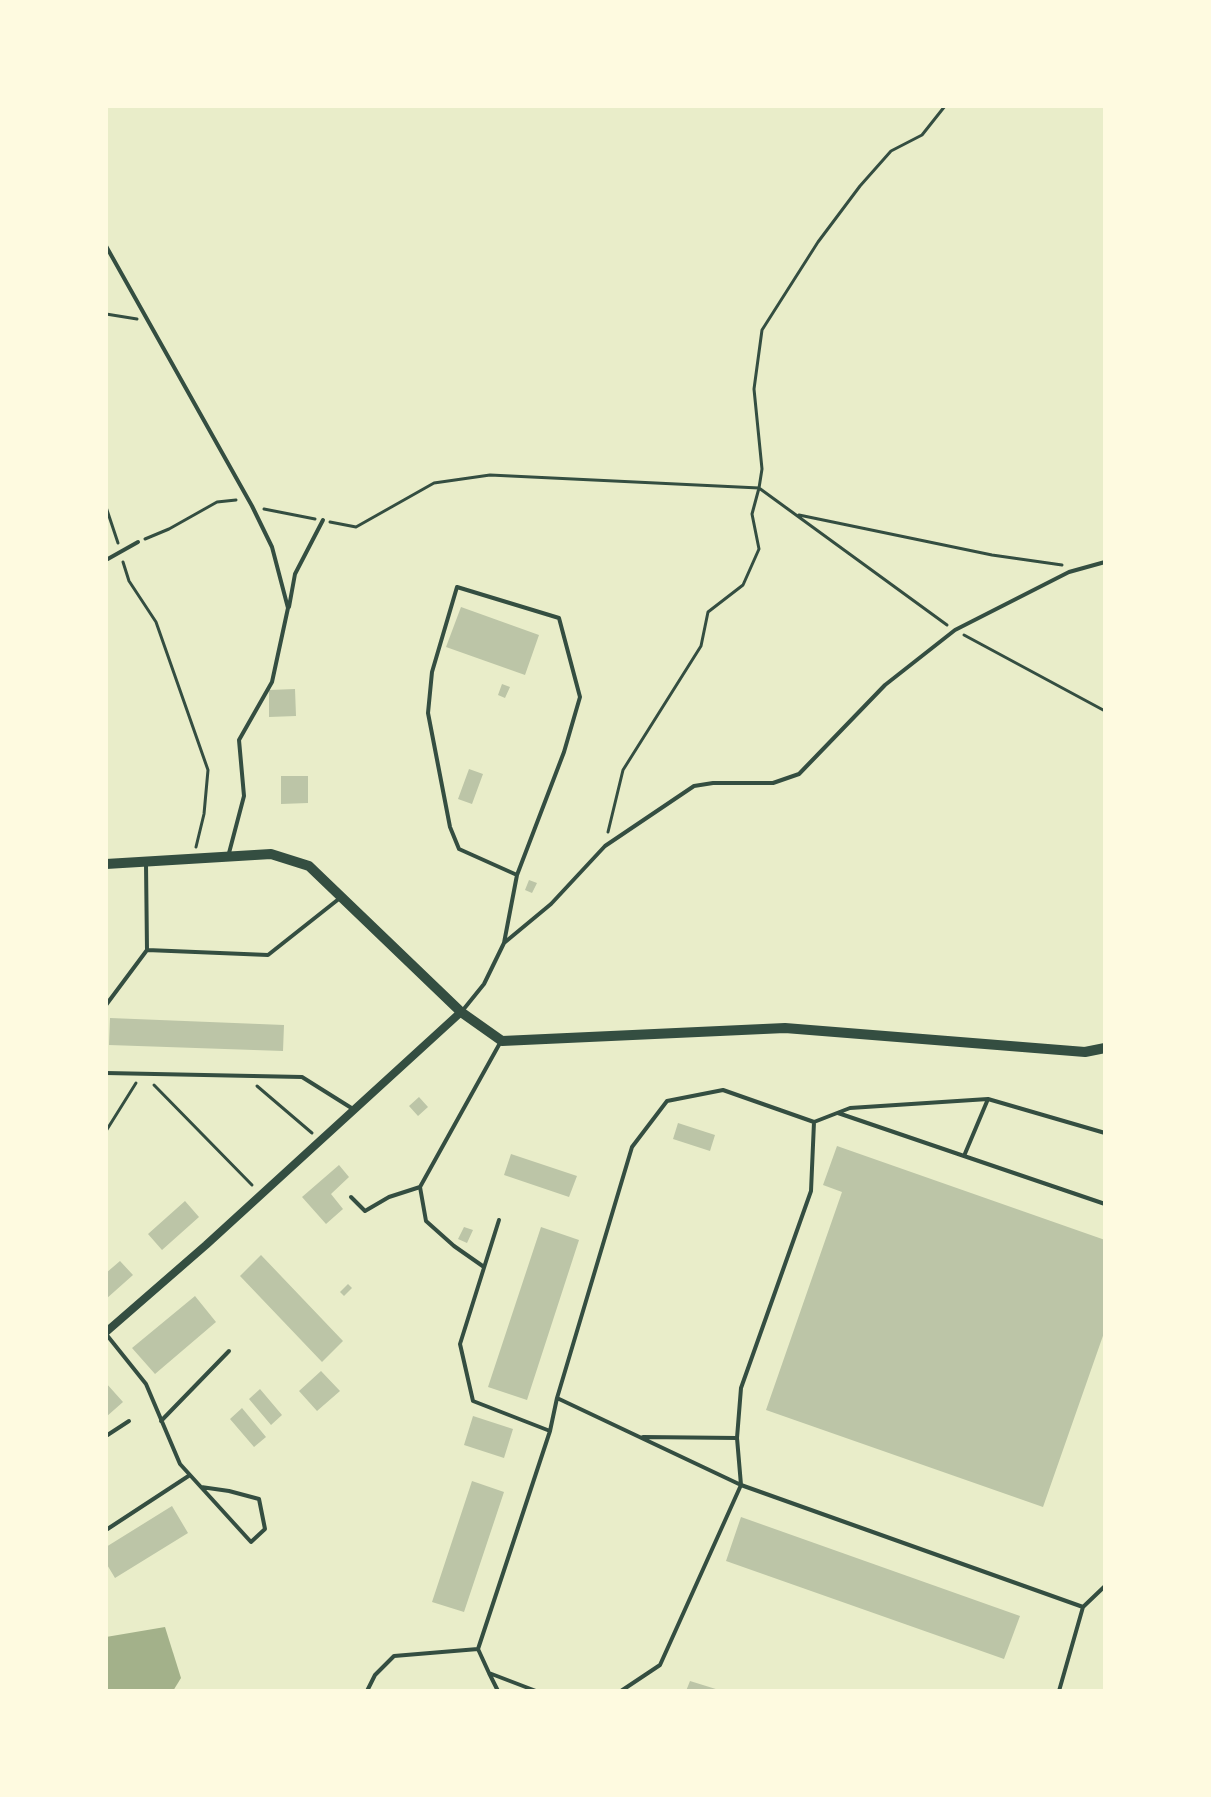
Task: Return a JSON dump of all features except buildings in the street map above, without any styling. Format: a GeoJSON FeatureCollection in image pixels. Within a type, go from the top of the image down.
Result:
{"type":"FeatureCollection","features":[{"type":"Feature","properties":{"kind":"street"},"geometry":{"type":"LineString","coordinates":[[106,864],[271,854],[309,866],[461,1012],[502,1041],[785,1028],[1085,1052],[1105,1048]]}},
{"type":"Feature","properties":{"kind":"street"},"geometry":{"type":"LineString","coordinates":[[106,1333],[461,1012]]}},
{"type":"Feature","properties":{"kind":"lane"},"geometry":{"type":"LineString","coordinates":[[106,246],[252,506],[272,547],[288,608]]}},
{"type":"Feature","properties":{"kind":"lane"},"geometry":{"type":"LineString","coordinates":[[229,856],[244,796],[239,740],[272,682],[295,574],[323,520]]}},
{"type":"Feature","properties":{"kind":"lane"},"geometry":{"type":"LineString","coordinates":[[106,560],[138,542]]}},
{"type":"Feature","properties":{"kind":"lane"},"geometry":{"type":"LineString","coordinates":[[504,943],[551,904],[605,846],[694,786],[773,783],[799,774],[885,685],[955,630],[1069,572],[1105,562]]}},
{"type":"Feature","properties":{"kind":"lane"},"geometry":{"type":"LineString","coordinates":[[461,1012],[484,984],[504,943],[517,875],[564,752],[580,697],[559,618],[457,587],[432,672],[428,713],[450,827],[459,849],[517,875]]}},
{"type":"Feature","properties":{"kind":"lane"},"geometry":{"type":"LineString","coordinates":[[106,1005],[147,950],[146,861]]}},
{"type":"Feature","properties":{"kind":"lane"},"geometry":{"type":"LineString","coordinates":[[147,950],[268,955],[340,898]]}},
{"type":"Feature","properties":{"kind":"lane"},"geometry":{"type":"LineString","coordinates":[[484,1267],[426,1221],[420,1187],[502,1041]]}},
{"type":"Feature","properties":{"kind":"lane"},"geometry":{"type":"LineString","coordinates":[[106,1073],[302,1077],[355,1110]]}},
{"type":"Feature","properties":{"kind":"lane"},"geometry":{"type":"LineString","coordinates":[[498,1691],[478,1649],[550,1431],[557,1398],[632,1147],[667,1101],[723,1090],[814,1122],[850,1108],[988,1099],[1105,1133]]}},
{"type":"Feature","properties":{"kind":"lane"},"geometry":{"type":"LineString","coordinates":[[964,1156],[988,1099]]}},
{"type":"Feature","properties":{"kind":"lane"},"geometry":{"type":"LineString","coordinates":[[837,1113],[1105,1204]]}},
{"type":"Feature","properties":{"kind":"lane"},"geometry":{"type":"LineString","coordinates":[[621,1691],[660,1665],[741,1485],[737,1438],[741,1388],[811,1191],[814,1122]]}},
{"type":"Feature","properties":{"kind":"lane"},"geometry":{"type":"LineString","coordinates":[[351,1197],[365,1211],[389,1197],[420,1187]]}},
{"type":"Feature","properties":{"kind":"lane"},"geometry":{"type":"LineString","coordinates":[[499,1220],[460,1344],[473,1401],[550,1431]]}},
{"type":"Feature","properties":{"kind":"lane"},"geometry":{"type":"LineString","coordinates":[[106,1333],[146,1384],[180,1464],[251,1542],[265,1529],[259,1499],[201,1487]]}},
{"type":"Feature","properties":{"kind":"lane"},"geometry":{"type":"LineString","coordinates":[[161,1421],[229,1351]]}},
{"type":"Feature","properties":{"kind":"lane"},"geometry":{"type":"LineString","coordinates":[[557,1398],[741,1485],[1083,1607]]}},
{"type":"Feature","properties":{"kind":"lane"},"geometry":{"type":"LineString","coordinates":[[106,1436],[129,1421]]}},
{"type":"Feature","properties":{"kind":"lane"},"geometry":{"type":"LineString","coordinates":[[639,1437],[737,1438]]}},
{"type":"Feature","properties":{"kind":"lane"},"geometry":{"type":"LineString","coordinates":[[106,1530],[190,1475]]}},
{"type":"Feature","properties":{"kind":"lane"},"geometry":{"type":"LineString","coordinates":[[1059,1691],[1083,1607],[1105,1586]]}},
{"type":"Feature","properties":{"kind":"lane"},"geometry":{"type":"LineString","coordinates":[[367,1691],[375,1675],[394,1656],[478,1649]]}},
{"type":"Feature","properties":{"kind":"lane"},"geometry":{"type":"LineString","coordinates":[[489,1673],[536,1691]]}},
{"type":"Feature","properties":{"kind":"path"},"geometry":{"type":"LineString","coordinates":[[605,846],[623,770],[701,646],[708,612],[743,585],[759,549],[752,514],[762,469],[754,389],[762,330],[818,242],[860,186],[891,151],[922,135],[945,106]]}},
{"type":"Feature","properties":{"kind":"path"},"geometry":{"type":"LineString","coordinates":[[106,314],[149,321]]}},
{"type":"Feature","properties":{"kind":"path"},"geometry":{"type":"LineString","coordinates":[[252,506],[356,527],[434,483],[490,475],[759,488],[955,630],[1105,711]]}},
{"type":"Feature","properties":{"kind":"path"},"geometry":{"type":"LineString","coordinates":[[138,542],[169,529],[217,502],[248,499]]}},
{"type":"Feature","properties":{"kind":"path"},"geometry":{"type":"LineString","coordinates":[[106,507],[129,581],[156,622],[208,770],[204,814],[193,858]]}},
{"type":"Feature","properties":{"kind":"path"},"geometry":{"type":"LineString","coordinates":[[795,514],[992,555],[1087,568]]}},
{"type":"Feature","properties":{"kind":"path"},"geometry":{"type":"LineString","coordinates":[[106,1131],[143,1074],[262,1195]]}},
{"type":"Feature","properties":{"kind":"path"},"geometry":{"type":"LineString","coordinates":[[245,1076],[321,1141]]}},
{"type":"Feature","properties":{"kind":"shaded area"},"geometry":{"type":"Polygon","coordinates":[[[165,1627],[181,1678],[173,1691],[106,1691],[106,1637],[165,1627]]]}}]}
